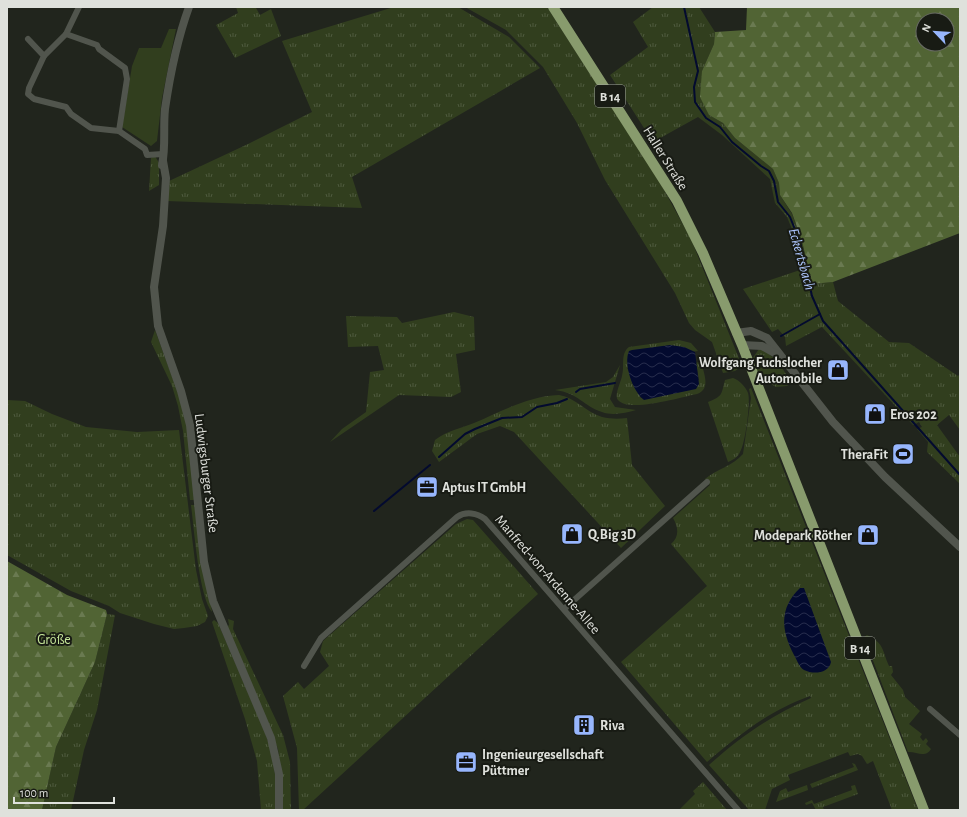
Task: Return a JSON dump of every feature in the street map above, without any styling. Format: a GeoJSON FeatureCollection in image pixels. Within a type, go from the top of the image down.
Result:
{"type":"FeatureCollection","features":[{"type":"Feature","properties":{"kind":"main road","name":"Haller Straße"},"geometry":{"type":"LineString","coordinates":[[553,7],[677,201],[703,253],[736,333]]}},
{"type":"Feature","properties":{"kind":"main road","name":"B 14"},"geometry":{"type":"LineString","coordinates":[[736,333],[924,810]]}},
{"type":"Feature","properties":{"kind":"street"},"geometry":{"type":"LineString","coordinates":[[79,7],[66,34],[44,56],[29,88],[28,94],[34,99],[66,107],[71,114],[91,128],[119,131],[145,149],[147,155],[163,157]]}},
{"type":"Feature","properties":{"kind":"street","name":"Ludwigsburger Straße"},"geometry":{"type":"LineString","coordinates":[[189,7],[171,74],[165,110],[162,178],[164,187],[163,226],[154,288],[154,306],[158,326],[181,391],[190,425],[204,562],[213,601],[272,738],[279,774],[279,810]]}},
{"type":"Feature","properties":{"kind":"street"},"geometry":{"type":"LineString","coordinates":[[66,34],[97,44],[99,49],[123,66],[127,71],[119,131]]}},
{"type":"Feature","properties":{"kind":"street"},"geometry":{"type":"LineString","coordinates":[[28,39],[44,56]]}},
{"type":"Feature","properties":{"kind":"street"},"geometry":{"type":"LineString","coordinates":[[736,333],[751,331],[762,335],[770,342],[839,428],[885,477],[960,547]]}},
{"type":"Feature","properties":{"kind":"street"},"geometry":{"type":"LineString","coordinates":[[742,345],[762,346],[783,358]]}},
{"type":"Feature","properties":{"kind":"street"},"geometry":{"type":"LineString","coordinates":[[564,609],[707,482]]}},
{"type":"Feature","properties":{"kind":"street","name":"Manfred-von-Ardenne-Allee"},"geometry":{"type":"LineString","coordinates":[[304,666],[321,638],[457,517],[464,514],[474,514],[485,519],[738,810]]}},
{"type":"Feature","properties":{"kind":"street"},"geometry":{"type":"LineString","coordinates":[[930,709],[960,734]]}},
{"type":"Feature","properties":{"kind":"green space"},"geometry":{"type":"Polygon","coordinates":[[[236,7],[258,7],[256,8],[260,15],[271,9],[281,36],[235,58],[216,25],[238,13],[236,7]]]}},
{"type":"Feature","properties":{"kind":"green space"},"geometry":{"type":"Polygon","coordinates":[[[394,7],[458,7],[509,37],[540,68],[352,177],[362,208],[167,201],[169,181],[312,112],[282,41],[394,7]]]}},
{"type":"Feature","properties":{"kind":"green space"},"geometry":{"type":"Polygon","coordinates":[[[465,7],[547,7],[659,181],[691,239],[742,366],[735,371],[723,373],[712,342],[695,330],[689,323],[675,293],[605,180],[577,123],[543,67],[506,30],[465,7]]]}},
{"type":"Feature","properties":{"kind":"green space"},"geometry":{"type":"Polygon","coordinates":[[[653,7],[699,7],[715,32],[714,44],[702,71],[709,115],[723,123],[735,138],[773,169],[779,183],[780,195],[792,214],[802,241],[812,284],[833,282],[838,301],[889,342],[909,343],[958,376],[960,374],[960,430],[949,415],[937,425],[960,457],[960,484],[927,452],[928,442],[917,429],[922,427],[919,422],[913,425],[822,327],[786,346],[785,337],[778,329],[772,332],[743,289],[803,269],[796,239],[787,217],[775,203],[770,179],[722,135],[698,117],[653,142],[610,75],[648,47],[633,22],[653,7]]]}},
{"type":"Feature","properties":{"kind":"green space"},"geometry":{"type":"Polygon","coordinates":[[[747,7],[960,7],[960,233],[833,282],[812,284],[802,241],[792,213],[780,195],[779,183],[773,169],[735,138],[723,123],[709,115],[700,97],[702,71],[714,44],[715,32],[746,30],[747,7]]]}},
{"type":"Feature","properties":{"kind":"green space"},"geometry":{"type":"Polygon","coordinates":[[[169,29],[176,29],[162,98],[157,141],[151,146],[122,127],[132,66],[139,48],[161,48],[169,29]]]}},
{"type":"Feature","properties":{"kind":"green space"},"geometry":{"type":"Polygon","coordinates":[[[155,156],[159,163],[159,185],[149,191],[151,158],[155,156]]]}},
{"type":"Feature","properties":{"kind":"green space"},"geometry":{"type":"Polygon","coordinates":[[[454,312],[474,317],[475,350],[456,354],[461,392],[451,397],[399,395],[330,442],[342,429],[366,412],[370,372],[384,370],[378,346],[348,347],[346,316],[397,317],[402,323],[454,312]]]}},
{"type":"Feature","properties":{"kind":"green space"},"geometry":{"type":"Polygon","coordinates":[[[155,330],[185,412],[196,500],[190,500],[183,431],[178,406],[172,386],[151,342],[155,330]]]}},
{"type":"Feature","properties":{"kind":"green space"},"geometry":{"type":"Polygon","coordinates":[[[679,340],[691,343],[698,351],[692,352],[684,347],[627,368],[631,375],[632,382],[641,398],[699,380],[696,363],[701,361],[705,375],[705,384],[702,392],[668,401],[644,405],[624,404],[618,400],[617,395],[623,372],[624,357],[626,350],[629,347],[679,340]]]}},
{"type":"Feature","properties":{"kind":"green space"},"geometry":{"type":"Polygon","coordinates":[[[759,349],[769,354],[773,358],[792,382],[787,386],[776,387],[764,380],[760,380],[752,359],[759,349]]]}},
{"type":"Feature","properties":{"kind":"green space"},"geometry":{"type":"Polygon","coordinates":[[[620,365],[610,399],[615,407],[636,410],[619,414],[610,414],[590,406],[570,394],[555,390],[606,382],[613,377],[620,365]]]}},
{"type":"Feature","properties":{"kind":"green space"},"geometry":{"type":"Polygon","coordinates":[[[733,378],[740,382],[747,391],[749,405],[746,433],[742,448],[737,457],[728,462],[708,402],[721,394],[725,380],[733,378]]]}},
{"type":"Feature","properties":{"kind":"green space"},"geometry":{"type":"Polygon","coordinates":[[[751,388],[918,810],[892,810],[873,761],[867,764],[862,756],[858,754],[850,756],[848,752],[788,775],[790,780],[772,789],[765,810],[749,810],[709,765],[757,727],[811,698],[810,696],[782,708],[768,716],[731,742],[707,762],[621,662],[707,586],[671,544],[677,535],[676,525],[673,518],[710,485],[705,479],[735,462],[743,454],[751,398],[749,389],[751,388]]]}},
{"type":"Feature","properties":{"kind":"green space"},"geometry":{"type":"Polygon","coordinates":[[[559,395],[571,399],[596,415],[614,419],[627,418],[632,465],[665,506],[621,548],[514,432],[500,426],[477,434],[439,462],[432,451],[435,440],[449,432],[526,401],[559,395]]]}},
{"type":"Feature","properties":{"kind":"green space"},"geometry":{"type":"Polygon","coordinates":[[[7,400],[25,401],[52,414],[86,427],[137,432],[179,430],[196,570],[202,599],[208,616],[205,622],[197,626],[174,629],[120,613],[109,606],[71,591],[7,555],[7,400]]]}},
{"type":"Feature","properties":{"kind":"green space"},"geometry":{"type":"Polygon","coordinates":[[[191,505],[196,505],[212,612],[207,604],[200,578],[191,505]]]}},
{"type":"Feature","properties":{"kind":"green space"},"geometry":{"type":"Polygon","coordinates":[[[467,519],[473,520],[538,594],[303,810],[299,810],[297,748],[283,696],[298,682],[304,689],[329,666],[320,652],[323,641],[456,524],[467,519]]]}},
{"type":"Feature","properties":{"kind":"green space","name":"Größe"},"geometry":{"type":"Polygon","coordinates":[[[7,561],[67,595],[106,610],[107,614],[95,662],[56,747],[42,810],[7,810],[7,561]]]}},
{"type":"Feature","properties":{"kind":"green space"},"geometry":{"type":"Polygon","coordinates":[[[107,614],[115,615],[97,710],[84,750],[71,810],[42,810],[56,747],[95,662],[107,614]]]}},
{"type":"Feature","properties":{"kind":"green space"},"geometry":{"type":"Polygon","coordinates":[[[228,619],[234,621],[233,629],[283,735],[290,762],[291,810],[282,810],[278,749],[227,627],[229,625],[228,619]]]}},
{"type":"Feature","properties":{"kind":"green space"},"geometry":{"type":"Polygon","coordinates":[[[214,620],[218,623],[265,732],[273,756],[277,810],[261,810],[257,761],[245,719],[212,622],[214,620]]]}},
{"type":"Feature","properties":{"kind":"green space"},"geometry":{"type":"Polygon","coordinates":[[[867,635],[880,644],[889,666],[892,666],[893,672],[891,675],[903,690],[905,697],[920,711],[909,724],[922,734],[920,737],[923,741],[926,738],[928,741],[926,744],[931,749],[926,754],[908,752],[864,637],[867,635]]]}},
{"type":"Feature","properties":{"kind":"green space"},"geometry":{"type":"Polygon","coordinates":[[[852,763],[855,764],[858,770],[812,788],[810,784],[854,767],[852,763]]]}},
{"type":"Feature","properties":{"kind":"green space"},"geometry":{"type":"Polygon","coordinates":[[[703,782],[727,810],[679,810],[695,794],[693,791],[703,782]]]}},
{"type":"Feature","properties":{"kind":"green space"},"geometry":{"type":"Polygon","coordinates":[[[807,785],[808,790],[776,802],[780,791],[786,788],[788,792],[807,785]]]}},
{"type":"Feature","properties":{"kind":"green space"},"geometry":{"type":"Polygon","coordinates":[[[855,785],[858,794],[823,807],[824,810],[816,810],[812,803],[806,805],[805,803],[812,800],[814,804],[852,790],[851,786],[855,785]]]}},
{"type":"Feature","properties":{"kind":"water"},"geometry":{"type":"Polygon","coordinates":[[[670,345],[684,347],[695,352],[699,384],[696,389],[644,400],[636,391],[630,377],[627,363],[629,351],[670,345]]]}},
{"type":"Feature","properties":{"kind":"water"},"geometry":{"type":"Polygon","coordinates":[[[800,588],[804,588],[831,662],[827,669],[816,673],[808,672],[802,669],[786,637],[784,620],[785,611],[788,603],[800,588]]]}},
{"type":"Feature","properties":{"kind":"waterway","name":"Eckertsbach"},"geometry":{"type":"LineString","coordinates":[[684,7],[698,71],[694,87],[695,102],[706,118],[720,127],[732,142],[769,171],[774,181],[778,202],[790,217],[800,242],[812,296],[823,321],[960,475]]}},
{"type":"Feature","properties":{"kind":"waterway"},"geometry":{"type":"LineString","coordinates":[[781,336],[820,314]]}},
{"type":"Feature","properties":{"kind":"waterway"},"geometry":{"type":"LineString","coordinates":[[576,392],[580,389],[615,383]]}},
{"type":"Feature","properties":{"kind":"waterway"},"geometry":{"type":"LineString","coordinates":[[439,457],[465,434],[475,429],[502,418],[522,417],[537,407],[557,403],[567,399]]}},
{"type":"Feature","properties":{"kind":"waterway"},"geometry":{"type":"LineString","coordinates":[[374,511],[430,465]]}},
{"type":"Feature","properties":{"kind":"place","name":"Wolfgang Fuchslocher Automobile"},"geometry":{"type":"Point","coordinates":[838,370]}},
{"type":"Feature","properties":{"kind":"place","name":"Eros 202"},"geometry":{"type":"Point","coordinates":[875,414]}},
{"type":"Feature","properties":{"kind":"place","name":"TheraFit"},"geometry":{"type":"Point","coordinates":[903,454]}},
{"type":"Feature","properties":{"kind":"place","name":"Aptus IT GmbH"},"geometry":{"type":"Point","coordinates":[427,487]}},
{"type":"Feature","properties":{"kind":"place","name":"Q.Big 3D"},"geometry":{"type":"Point","coordinates":[572,534]}},
{"type":"Feature","properties":{"kind":"place","name":"Modepark Röther"},"geometry":{"type":"Point","coordinates":[868,535]}},
{"type":"Feature","properties":{"kind":"place","name":"Riva"},"geometry":{"type":"Point","coordinates":[584,725]}},
{"type":"Feature","properties":{"kind":"place","name":"Ingenieurgesellschaft Püttmer"},"geometry":{"type":"Point","coordinates":[466,762]}}]}
